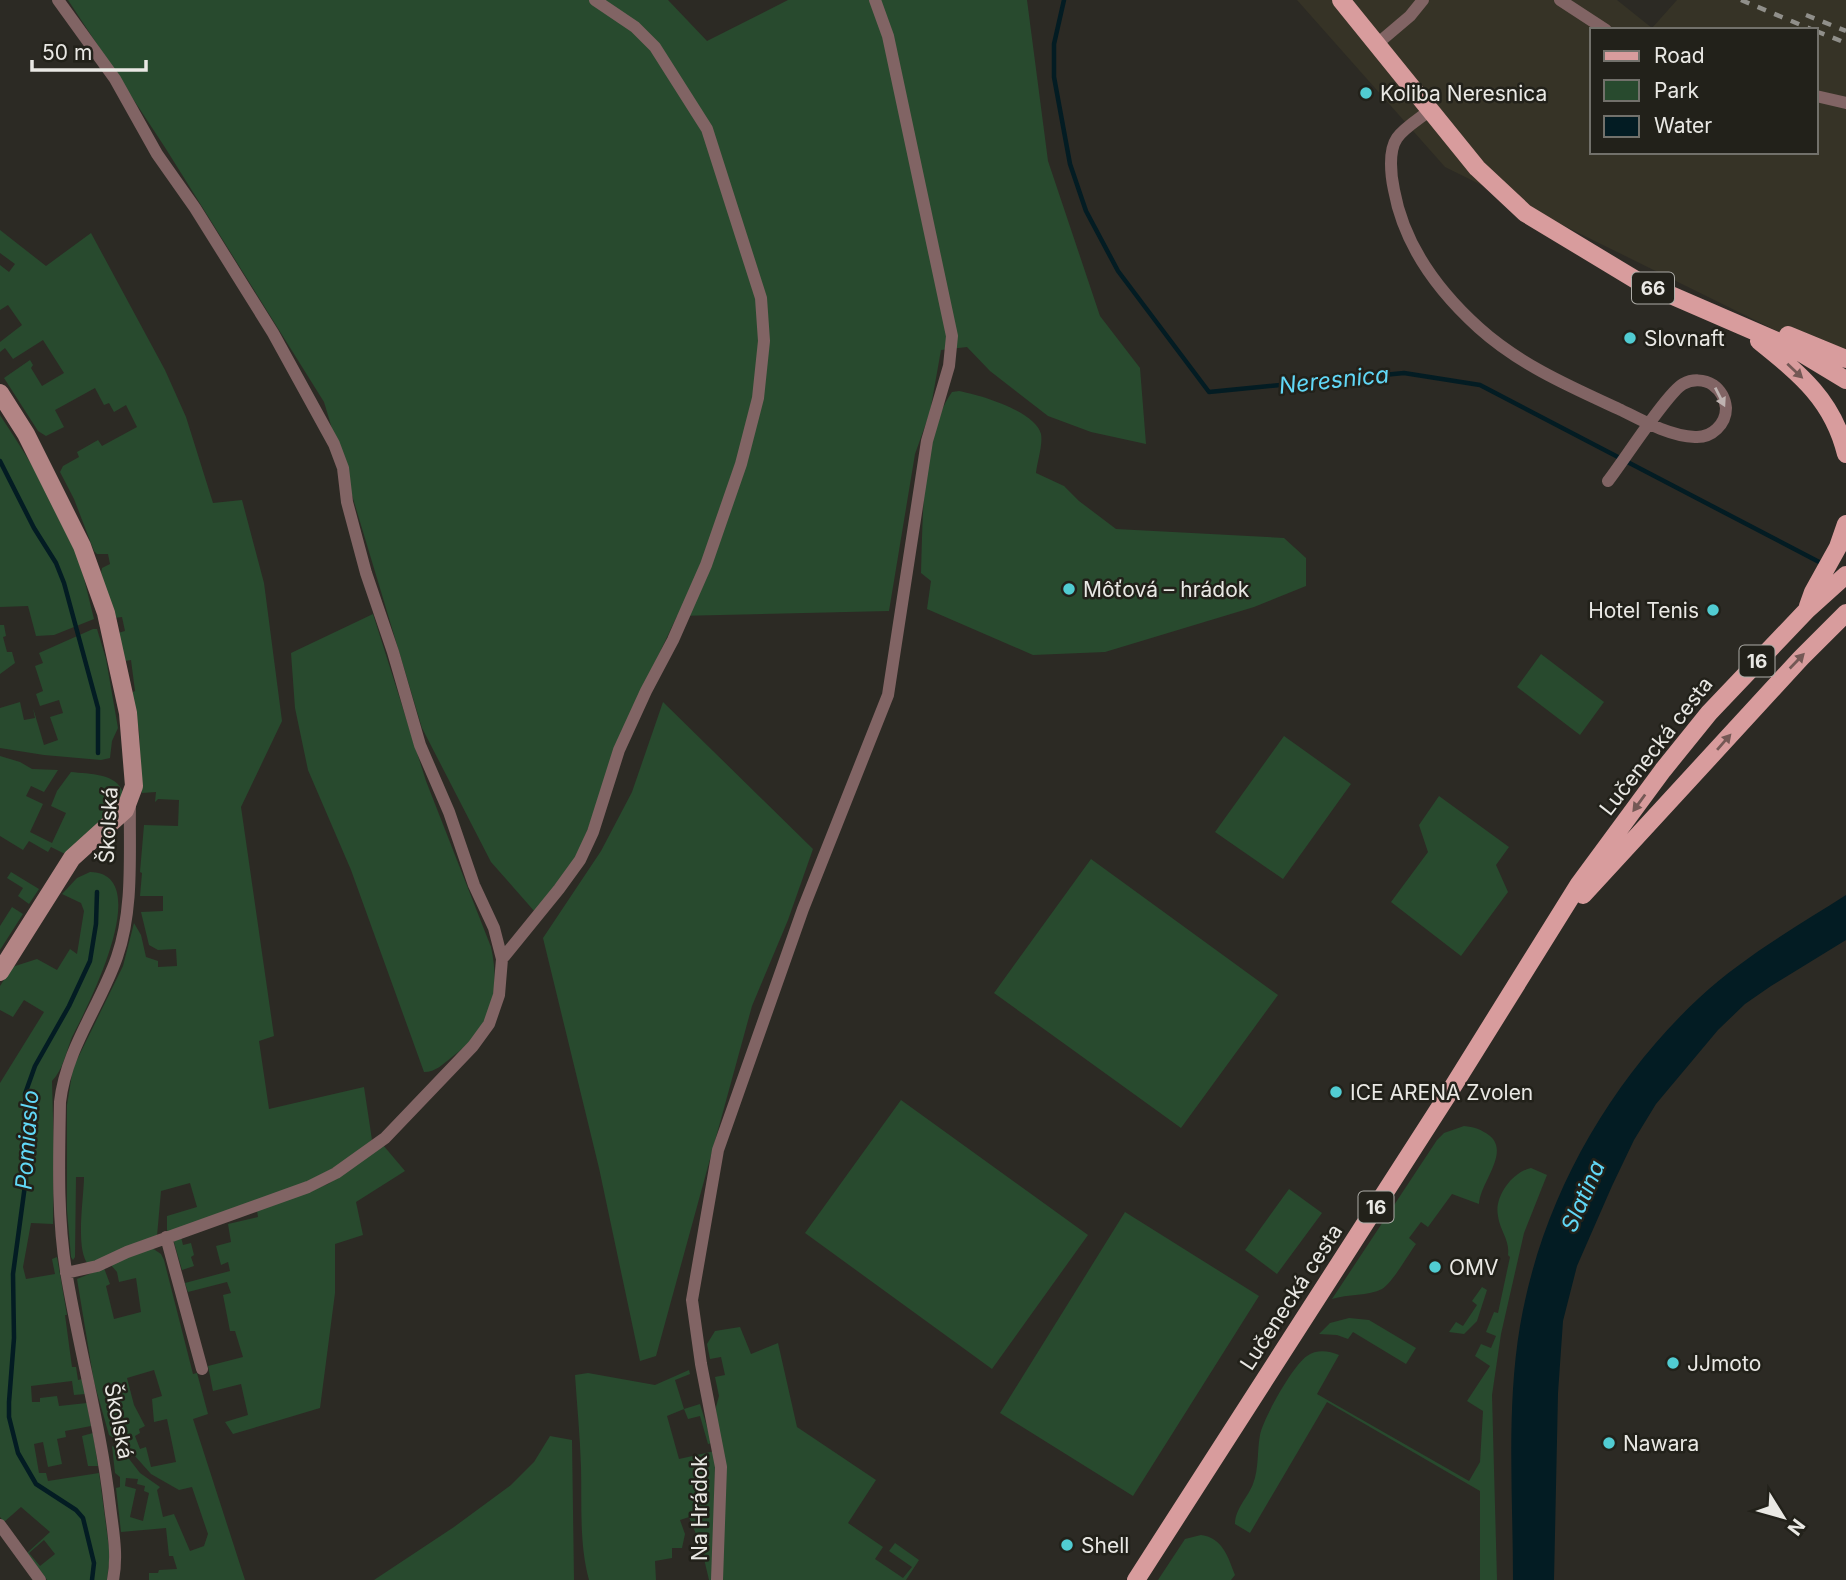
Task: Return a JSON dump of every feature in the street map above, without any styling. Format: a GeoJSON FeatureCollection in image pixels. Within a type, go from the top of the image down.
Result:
{"type":"FeatureCollection","features":[{"type":"Feature","properties":{"kind":"main road","name":"66"},"geometry":{"type":"LineString","coordinates":[[1341,0],[1477,168],[1525,213],[1636,279],[1793,348],[1846,380]]}},
{"type":"Feature","properties":{"kind":"main road"},"geometry":{"type":"LineString","coordinates":[[1743,327],[1789,335],[1846,359]]}},
{"type":"Feature","properties":{"kind":"main road"},"geometry":{"type":"LineString","coordinates":[[1743,327],[1817,392],[1838,427],[1846,454]]}},
{"type":"Feature","properties":{"kind":"main road"},"geometry":{"type":"LineString","coordinates":[[1821,590],[1846,524]]}},
{"type":"Feature","properties":{"kind":"main road","name":"Lučenecká cesta"},"geometry":{"type":"LineString","coordinates":[[1136,1580],[1579,884],[1687,738],[1751,666],[1807,610],[1821,590],[1846,575]]}},
{"type":"Feature","properties":{"kind":"main road","name":"Lučenecká cesta"},"geometry":{"type":"LineString","coordinates":[[1550,932],[1784,675],[1846,613]]}},
{"type":"Feature","properties":{"kind":"street"},"geometry":{"type":"LineString","coordinates":[[58,0],[115,79],[158,154],[273,333],[334,444],[343,468],[347,502],[366,573],[420,745],[449,811],[474,885],[494,928],[502,959],[499,995],[489,1024],[473,1046],[385,1138],[336,1173],[309,1187],[166,1237],[97,1266],[66,1273]]}},
{"type":"Feature","properties":{"kind":"street"},"geometry":{"type":"LineString","coordinates":[[502,959],[580,860],[593,832],[624,738],[673,640],[706,565],[741,464],[758,398],[763,353],[761,298],[707,129],[655,47],[635,27],[595,0]]}},
{"type":"Feature","properties":{"kind":"street","name":"Na Hrádok"},"geometry":{"type":"LineString","coordinates":[[718,1580],[722,1487],[717,1435],[701,1364],[692,1300],[718,1150],[803,909],[888,695],[927,441],[949,366],[951,336],[888,36],[875,0]]}},
{"type":"Feature","properties":{"kind":"street"},"geometry":{"type":"LineString","coordinates":[[1377,44],[1410,16],[1423,0]]}},
{"type":"Feature","properties":{"kind":"street"},"geometry":{"type":"LineString","coordinates":[[1560,0],[1603,28]]}},
{"type":"Feature","properties":{"kind":"street"},"geometry":{"type":"LineString","coordinates":[[1818,96],[1846,103]]}},
{"type":"Feature","properties":{"kind":"street"},"geometry":{"type":"LineString","coordinates":[[1429,111],[1397,138],[1391,165],[1395,199],[1417,254],[1453,303],[1504,348],[1555,380],[1650,424],[1702,437],[1716,430],[1725,416],[1724,400],[1715,386],[1700,380],[1684,383],[1672,394],[1650,424],[1642,436],[1608,481]]}},
{"type":"Feature","properties":{"kind":"street","name":"Školská"},"geometry":{"type":"LineString","coordinates":[[0,393],[26,434],[82,546],[106,613],[128,713],[134,786],[130,801],[127,915],[117,956],[69,1061],[62,1085],[60,1110],[61,1218],[66,1273],[101,1441],[116,1557],[113,1580]]}},
{"type":"Feature","properties":{"kind":"street"},"geometry":{"type":"LineString","coordinates":[[0,972],[72,858],[117,819],[130,801]]}},
{"type":"Feature","properties":{"kind":"street"},"geometry":{"type":"LineString","coordinates":[[166,1237],[202,1369]]}},
{"type":"Feature","properties":{"kind":"street"},"geometry":{"type":"LineString","coordinates":[[0,1525],[40,1580]]}},
{"type":"Feature","properties":{"kind":"shaded area"},"geometry":{"type":"Polygon","coordinates":[[[1297,0],[1617,0],[1652,28],[1677,0],[1846,0],[1846,365],[1445,167],[1297,0]]]}},
{"type":"Feature","properties":{"kind":"green space"},"geometry":{"type":"Polygon","coordinates":[[[68,0],[668,0],[707,41],[788,0],[1027,0],[1048,161],[1100,316],[1140,368],[1146,444],[1091,432],[1048,416],[990,371],[967,347],[941,350],[930,412],[915,454],[889,611],[677,616],[631,713],[578,855],[535,912],[491,862],[422,728],[324,402],[166,149],[68,0]]]}},
{"type":"Feature","properties":{"kind":"green space"},"geometry":{"type":"Polygon","coordinates":[[[0,230],[46,266],[91,233],[165,370],[186,417],[213,503],[242,500],[264,583],[282,721],[241,807],[274,1036],[259,1041],[269,1109],[364,1087],[372,1140],[350,1158],[313,1180],[167,1233],[167,1216],[197,1207],[190,1183],[161,1191],[157,1236],[88,1264],[84,1257],[81,1235],[84,1177],[76,1177],[73,1260],[67,1210],[67,1105],[73,1068],[123,966],[134,923],[141,935],[146,957],[158,961],[158,967],[177,966],[176,949],[158,950],[149,945],[141,912],[163,911],[163,896],[140,896],[140,872],[144,825],[178,826],[179,800],[158,799],[155,802],[156,792],[142,793],[139,731],[131,693],[135,691],[131,660],[125,661],[118,633],[125,631],[122,617],[114,618],[101,573],[102,568],[110,564],[108,554],[97,554],[94,551],[74,499],[60,472],[63,466],[79,457],[77,452],[98,440],[102,446],[137,427],[126,405],[114,412],[109,403],[104,405],[95,388],[55,410],[64,427],[46,436],[38,431],[4,378],[30,360],[33,365],[31,368],[42,386],[64,373],[43,340],[13,359],[5,348],[0,352],[0,342],[22,325],[8,305],[0,310],[0,265],[9,272],[15,264],[0,253],[0,230]]]}},
{"type":"Feature","properties":{"kind":"green space"},"geometry":{"type":"Polygon","coordinates":[[[959,391],[1006,405],[1029,418],[1041,434],[1036,473],[1064,486],[1116,529],[1284,538],[1306,558],[1306,586],[1254,607],[1105,652],[1033,655],[927,609],[931,581],[921,573],[929,455],[942,410],[952,392],[959,391]]]}},
{"type":"Feature","properties":{"kind":"green space"},"geometry":{"type":"Polygon","coordinates":[[[0,415],[54,504],[72,542],[94,619],[54,635],[36,636],[28,606],[0,607],[0,415]]]}},
{"type":"Feature","properties":{"kind":"green space"},"geometry":{"type":"Polygon","coordinates":[[[373,614],[426,781],[491,947],[494,964],[493,994],[484,1022],[465,1046],[439,1067],[428,1072],[424,1072],[351,870],[308,770],[295,708],[291,653],[373,614]]]}},
{"type":"Feature","properties":{"kind":"green space"},"geometry":{"type":"Polygon","coordinates":[[[0,625],[4,625],[6,636],[3,637],[7,652],[12,652],[15,663],[0,674],[0,625]]]}},
{"type":"Feature","properties":{"kind":"green space"},"geometry":{"type":"Polygon","coordinates":[[[97,629],[106,659],[118,728],[112,741],[110,758],[101,760],[44,755],[0,748],[0,708],[20,702],[24,720],[35,718],[33,708],[44,745],[58,740],[50,717],[63,713],[59,700],[40,706],[36,694],[43,691],[35,666],[43,663],[39,653],[97,629]]]}},
{"type":"Feature","properties":{"kind":"green space"},"geometry":{"type":"Polygon","coordinates":[[[1541,654],[1604,702],[1580,735],[1517,687],[1541,654]]]}},
{"type":"Feature","properties":{"kind":"green space"},"geometry":{"type":"Polygon","coordinates":[[[663,702],[813,849],[788,920],[752,1006],[656,1356],[640,1361],[599,1168],[543,938],[601,851],[632,792],[663,702]]]}},
{"type":"Feature","properties":{"kind":"green space"},"geometry":{"type":"Polygon","coordinates":[[[1284,736],[1351,784],[1283,879],[1215,832],[1284,736]]]}},
{"type":"Feature","properties":{"kind":"green space"},"geometry":{"type":"Polygon","coordinates":[[[0,756],[32,769],[58,770],[44,792],[31,786],[26,796],[43,804],[30,832],[52,843],[66,813],[51,806],[57,791],[71,772],[109,778],[120,786],[123,793],[120,803],[65,854],[51,847],[48,852],[29,841],[23,850],[0,836],[0,756]]]}},
{"type":"Feature","properties":{"kind":"green space"},"geometry":{"type":"Polygon","coordinates":[[[1439,796],[1509,847],[1496,865],[1508,892],[1461,956],[1391,902],[1428,852],[1419,825],[1439,796]]]}},
{"type":"Feature","properties":{"kind":"green space"},"geometry":{"type":"Polygon","coordinates":[[[1091,859],[1278,995],[1181,1128],[994,993],[1091,859]]]}},
{"type":"Feature","properties":{"kind":"green space"},"geometry":{"type":"Polygon","coordinates":[[[11,872],[39,889],[29,904],[18,896],[23,888],[7,878],[11,872]]]}},
{"type":"Feature","properties":{"kind":"green space"},"geometry":{"type":"Polygon","coordinates":[[[90,872],[109,878],[117,894],[117,918],[102,973],[72,1037],[62,1066],[52,1081],[53,1224],[31,1223],[23,1267],[26,1279],[55,1274],[52,1259],[57,1257],[72,1367],[76,1367],[78,1380],[83,1379],[85,1394],[74,1395],[72,1381],[31,1386],[32,1402],[57,1396],[59,1406],[87,1403],[91,1426],[65,1431],[66,1437],[57,1439],[62,1464],[48,1467],[43,1442],[34,1444],[39,1473],[46,1473],[48,1481],[99,1473],[110,1555],[107,1580],[47,1580],[27,1553],[50,1532],[21,1507],[4,1522],[0,1517],[0,1083],[44,1012],[24,1000],[13,1017],[0,1010],[0,986],[12,967],[37,959],[57,970],[70,949],[77,954],[84,911],[81,903],[62,894],[77,878],[90,872]],[[44,1540],[29,1553],[40,1566],[55,1554],[44,1540]]]}},
{"type":"Feature","properties":{"kind":"green space"},"geometry":{"type":"Polygon","coordinates":[[[12,907],[23,914],[0,950],[0,926],[12,907]]]}},
{"type":"Feature","properties":{"kind":"green space"},"geometry":{"type":"Polygon","coordinates":[[[901,1100],[1088,1235],[992,1369],[805,1233],[901,1100]]]}},
{"type":"Feature","properties":{"kind":"green space"},"geometry":{"type":"Polygon","coordinates":[[[1464,1126],[1490,1136],[1497,1151],[1479,1204],[1452,1194],[1428,1227],[1421,1222],[1409,1238],[1416,1244],[1386,1286],[1371,1293],[1332,1299],[1437,1140],[1444,1133],[1464,1126]]]}},
{"type":"Feature","properties":{"kind":"green space"},"geometry":{"type":"Polygon","coordinates":[[[383,1145],[405,1171],[356,1202],[363,1235],[335,1244],[335,1293],[320,1408],[233,1434],[225,1422],[248,1415],[241,1384],[213,1391],[208,1366],[243,1357],[235,1331],[230,1331],[223,1295],[231,1293],[227,1282],[188,1292],[185,1283],[230,1271],[228,1262],[221,1265],[216,1246],[231,1242],[228,1224],[258,1217],[257,1210],[328,1184],[383,1145]]]}},
{"type":"Feature","properties":{"kind":"green space"},"geometry":{"type":"Polygon","coordinates":[[[1531,1168],[1547,1175],[1524,1233],[1501,1334],[1492,1395],[1497,1580],[1480,1580],[1480,1491],[1327,1402],[1250,1533],[1235,1524],[1237,1513],[1255,1478],[1260,1435],[1267,1417],[1279,1393],[1301,1361],[1319,1352],[1339,1355],[1317,1394],[1469,1481],[1480,1462],[1483,1411],[1467,1401],[1490,1366],[1475,1356],[1481,1344],[1491,1348],[1496,1336],[1486,1332],[1494,1312],[1498,1313],[1510,1257],[1497,1209],[1506,1186],[1517,1175],[1531,1168]]]}},
{"type":"Feature","properties":{"kind":"green space"},"geometry":{"type":"Polygon","coordinates":[[[1289,1189],[1322,1213],[1277,1274],[1245,1250],[1289,1189]]]}},
{"type":"Feature","properties":{"kind":"green space"},"geometry":{"type":"Polygon","coordinates":[[[1125,1212],[1259,1296],[1133,1496],[1000,1413],[1125,1212]]]}},
{"type":"Feature","properties":{"kind":"green space"},"geometry":{"type":"Polygon","coordinates":[[[181,1237],[183,1245],[191,1243],[194,1255],[191,1257],[194,1266],[182,1270],[173,1239],[181,1237]]]}},
{"type":"Feature","properties":{"kind":"green space"},"geometry":{"type":"Polygon","coordinates":[[[152,1248],[161,1254],[164,1260],[193,1374],[197,1373],[208,1414],[193,1419],[245,1580],[149,1580],[149,1573],[177,1569],[173,1556],[169,1556],[166,1528],[121,1532],[116,1488],[120,1487],[120,1477],[115,1473],[112,1446],[123,1451],[140,1473],[160,1487],[157,1490],[163,1517],[174,1514],[190,1551],[204,1546],[208,1534],[192,1487],[179,1490],[151,1474],[126,1446],[109,1435],[94,1382],[77,1279],[104,1268],[110,1284],[106,1286],[114,1319],[141,1312],[136,1278],[119,1282],[117,1272],[110,1264],[152,1248]],[[154,1370],[127,1378],[134,1405],[145,1426],[139,1429],[140,1433],[135,1436],[140,1449],[146,1447],[151,1467],[176,1462],[167,1419],[154,1422],[152,1399],[162,1396],[154,1370]],[[126,1478],[125,1486],[136,1489],[130,1517],[143,1521],[149,1493],[144,1491],[145,1486],[137,1484],[138,1479],[126,1478]]]}},
{"type":"Feature","properties":{"kind":"green space"},"geometry":{"type":"Polygon","coordinates":[[[1482,1287],[1487,1290],[1477,1321],[1464,1334],[1449,1332],[1456,1322],[1463,1326],[1477,1305],[1472,1301],[1482,1287]]]}},
{"type":"Feature","properties":{"kind":"green space"},"geometry":{"type":"Polygon","coordinates":[[[1349,1318],[1369,1320],[1416,1348],[1406,1364],[1353,1332],[1348,1339],[1319,1334],[1330,1323],[1349,1318]]]}},
{"type":"Feature","properties":{"kind":"green space"},"geometry":{"type":"Polygon","coordinates":[[[740,1327],[751,1354],[778,1343],[797,1427],[876,1480],[848,1523],[883,1547],[875,1559],[903,1578],[912,1567],[889,1551],[895,1543],[919,1560],[906,1580],[722,1580],[716,1407],[719,1396],[715,1377],[725,1375],[721,1357],[710,1359],[707,1344],[715,1331],[740,1327]]]}},
{"type":"Feature","properties":{"kind":"green space"},"geometry":{"type":"Polygon","coordinates":[[[689,1370],[690,1374],[675,1380],[684,1409],[667,1416],[679,1459],[715,1451],[714,1580],[709,1580],[701,1546],[689,1517],[680,1520],[685,1534],[682,1548],[672,1548],[672,1558],[655,1561],[656,1580],[589,1580],[582,1538],[581,1455],[575,1375],[588,1373],[655,1385],[689,1370]]]}},
{"type":"Feature","properties":{"kind":"green space"},"geometry":{"type":"Polygon","coordinates":[[[700,1404],[712,1443],[708,1444],[700,1416],[688,1419],[684,1409],[700,1404]]]}},
{"type":"Feature","properties":{"kind":"green space"},"geometry":{"type":"Polygon","coordinates":[[[93,1433],[98,1466],[88,1466],[82,1436],[93,1433]]]}},
{"type":"Feature","properties":{"kind":"green space"},"geometry":{"type":"Polygon","coordinates":[[[550,1436],[572,1440],[574,1580],[374,1580],[511,1485],[534,1462],[550,1436]]]}},
{"type":"Feature","properties":{"kind":"green space"},"geometry":{"type":"Polygon","coordinates":[[[1201,1535],[1215,1540],[1224,1549],[1235,1575],[1231,1580],[1158,1580],[1185,1539],[1201,1535]]]}},
{"type":"Feature","properties":{"kind":"water","name":"Slatina"},"geometry":{"type":"Polygon","coordinates":[[[1846,895],[1846,940],[1745,1004],[1718,1030],[1656,1104],[1634,1140],[1577,1266],[1563,1321],[1558,1393],[1554,1580],[1513,1580],[1512,1421],[1516,1357],[1530,1280],[1562,1190],[1607,1107],[1635,1068],[1666,1032],[1699,998],[1734,969],[1846,895]]]}},
{"type":"Feature","properties":{"kind":"waterway","name":"Neresnica"},"geometry":{"type":"LineString","coordinates":[[1064,0],[1054,44],[1054,77],[1070,164],[1086,211],[1118,271],[1209,392],[1404,373],[1480,385],[1823,564]]}},
{"type":"Feature","properties":{"kind":"waterway","name":"Pomiaslo"},"geometry":{"type":"LineString","coordinates":[[0,461],[34,528],[56,563],[64,583],[98,708],[98,753]]}},
{"type":"Feature","properties":{"kind":"waterway","name":"Pomiaslo"},"geometry":{"type":"LineString","coordinates":[[92,1580],[94,1563],[83,1518],[76,1510],[36,1484],[18,1453],[9,1417],[9,1402],[14,1338],[13,1274],[28,1163],[25,1094],[35,1066],[69,1006],[90,961],[96,924],[97,892]]}},
{"type":"Feature","properties":{"kind":"railway"},"geometry":{"type":"LineString","coordinates":[[1741,0],[1808,28]]}},
{"type":"Feature","properties":{"kind":"railway"},"geometry":{"type":"LineString","coordinates":[[1806,15],[1846,31]]}},
{"type":"Feature","properties":{"kind":"railway"},"geometry":{"type":"LineString","coordinates":[[1818,32],[1846,43]]}},
{"type":"Feature","properties":{"kind":"place","name":"Koliba Neresnica"},"geometry":{"type":"Point","coordinates":[1366,93]}},
{"type":"Feature","properties":{"kind":"place","name":"Slovnaft"},"geometry":{"type":"Point","coordinates":[1630,338]}},
{"type":"Feature","properties":{"kind":"place","name":"Môťová – hrádok"},"geometry":{"type":"Point","coordinates":[1069,589]}},
{"type":"Feature","properties":{"kind":"place","name":"Hotel Tenis"},"geometry":{"type":"Point","coordinates":[1713,610]}},
{"type":"Feature","properties":{"kind":"place","name":"ICE ARENA Zvolen"},"geometry":{"type":"Point","coordinates":[1336,1092]}},
{"type":"Feature","properties":{"kind":"place","name":"OMV"},"geometry":{"type":"Point","coordinates":[1435,1267]}},
{"type":"Feature","properties":{"kind":"place","name":"JJmoto"},"geometry":{"type":"Point","coordinates":[1673,1363]}},
{"type":"Feature","properties":{"kind":"place","name":"Nawara"},"geometry":{"type":"Point","coordinates":[1609,1443]}},
{"type":"Feature","properties":{"kind":"place","name":"Shell"},"geometry":{"type":"Point","coordinates":[1067,1545]}}]}
